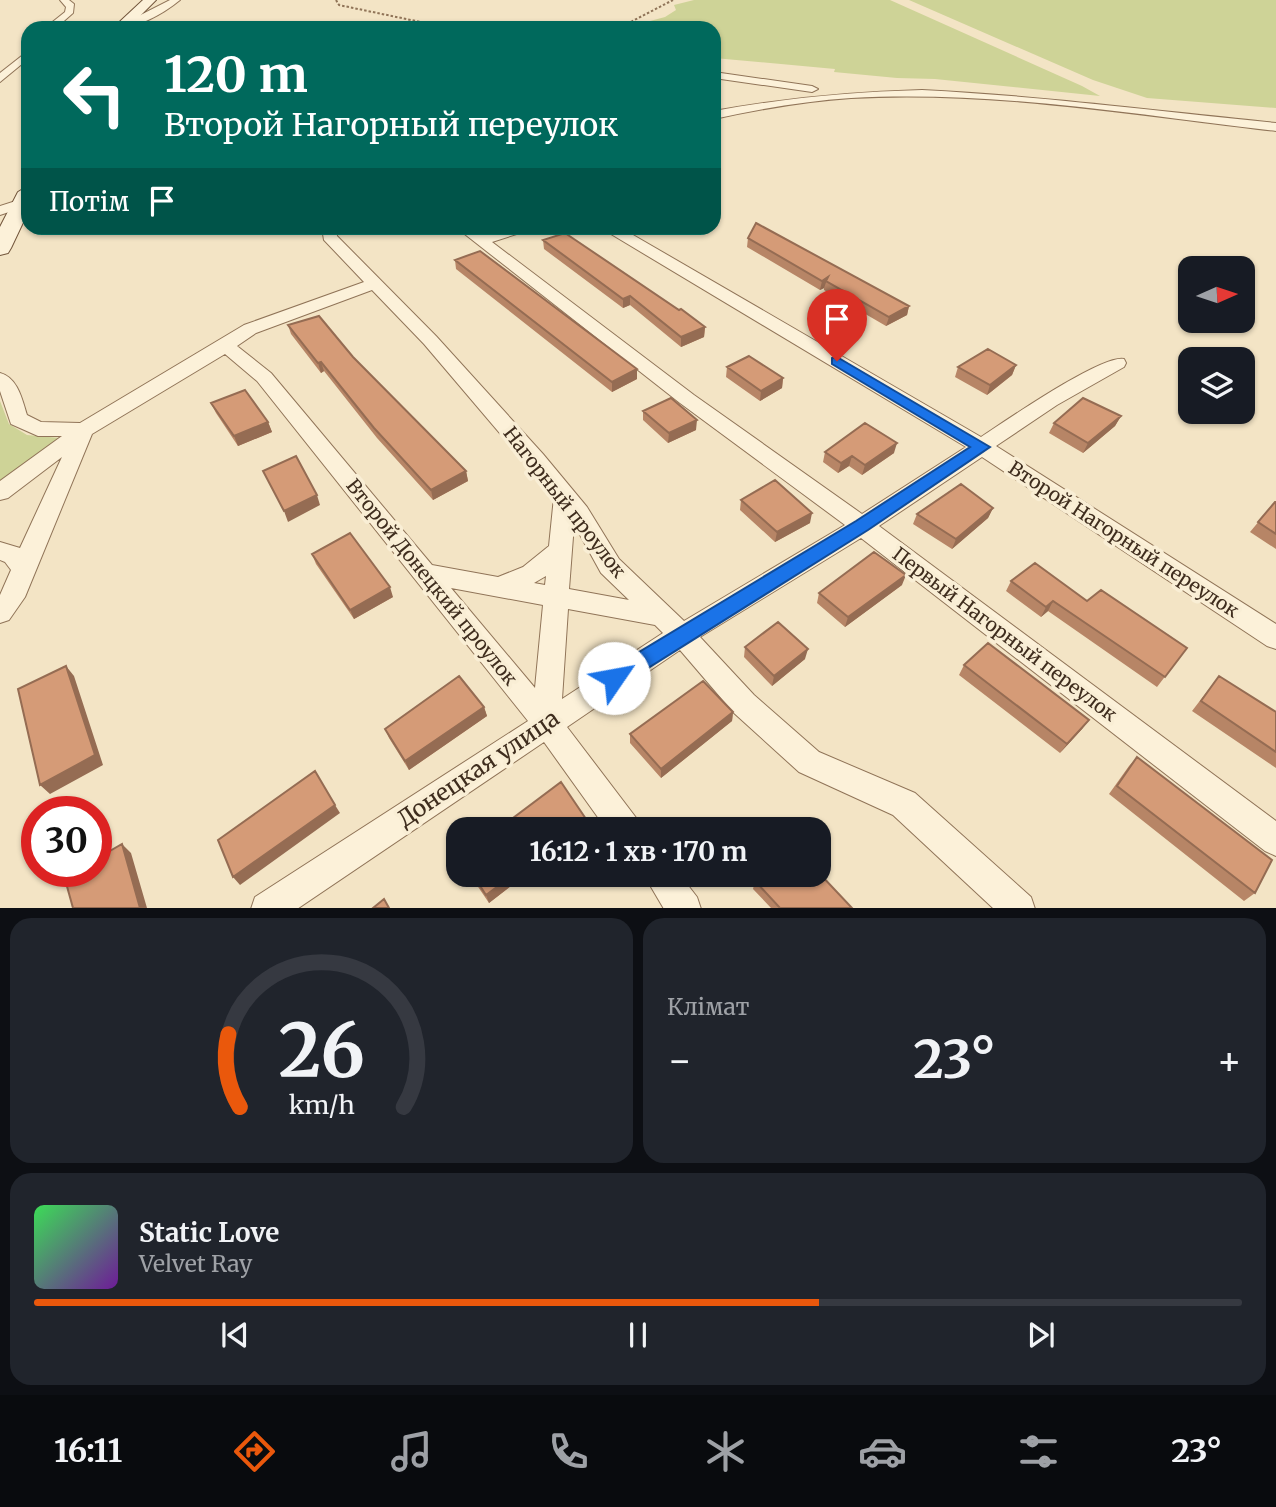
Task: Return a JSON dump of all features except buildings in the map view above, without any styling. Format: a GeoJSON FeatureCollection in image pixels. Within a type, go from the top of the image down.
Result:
{"type":"FeatureCollection","features":[{"type":"Feature","properties":{"kind":"main road"},"geometry":{"type":"LineString","coordinates":[[128,21],[150,0]]}},
{"type":"Feature","properties":{"kind":"main road"},"geometry":{"type":"LineString","coordinates":[[0,248],[19,205]]}},
{"type":"Feature","properties":{"kind":"street"},"geometry":{"type":"LineString","coordinates":[[59,21],[69,13],[71,6],[64,0]]}},
{"type":"Feature","properties":{"kind":"street"},"geometry":{"type":"LineString","coordinates":[[138,21],[176,0]]}},
{"type":"Feature","properties":{"kind":"street"},"geometry":{"type":"LineString","coordinates":[[0,79],[21,60]]}},
{"type":"Feature","properties":{"kind":"street"},"geometry":{"type":"LineString","coordinates":[[721,76],[757,83],[882,95]]}},
{"type":"Feature","properties":{"kind":"street"},"geometry":{"type":"LineString","coordinates":[[721,114],[805,98],[942,96],[1058,104],[1276,127]]}},
{"type":"Feature","properties":{"kind":"street"},"geometry":{"type":"LineString","coordinates":[[0,197],[19,205]]}},
{"type":"Feature","properties":{"kind":"street","name":"Нагорный проулок"},"geometry":{"type":"LineString","coordinates":[[329,235],[439,349],[565,495],[610,566],[682,635],[744,704],[809,762],[904,804],[1019,908]]}},
{"type":"Feature","properties":{"kind":"street","name":"Первый Нагорный переулок"},"geometry":{"type":"LineString","coordinates":[[474,235],[687,399],[862,526],[1276,840]]}},
{"type":"Feature","properties":{"kind":"street","name":"Второй Нагорный переулок"},"geometry":{"type":"LineString","coordinates":[[623,235],[982,447],[1276,638]]}},
{"type":"Feature","properties":{"kind":"street"},"geometry":{"type":"LineString","coordinates":[[0,492],[84,430],[250,329],[376,283]]}},
{"type":"Feature","properties":{"kind":"street","name":"Второй Донецкий проулок"},"geometry":{"type":"LineString","coordinates":[[226,346],[264,377],[546,722],[616,817]]}},
{"type":"Feature","properties":{"kind":"street","name":"Донецкая улица"},"geometry":{"type":"LineString","coordinates":[[267,908],[546,722],[682,635],[862,526],[1050,401],[1117,363]]}},
{"type":"Feature","properties":{"kind":"street"},"geometry":{"type":"LineString","coordinates":[[0,379],[9,389],[18,419],[38,429],[84,430]]}},
{"type":"Feature","properties":{"kind":"street"},"geometry":{"type":"LineString","coordinates":[[0,613],[13,597],[84,430]]}},
{"type":"Feature","properties":{"kind":"street"},"geometry":{"type":"LineString","coordinates":[[546,722],[565,495]]}},
{"type":"Feature","properties":{"kind":"street"},"geometry":{"type":"LineString","coordinates":[[500,587],[532,574],[561,549]]}},
{"type":"Feature","properties":{"kind":"street"},"geometry":{"type":"LineString","coordinates":[[0,551],[13,555],[23,569]]}},
{"type":"Feature","properties":{"kind":"street"},"geometry":{"type":"LineString","coordinates":[[427,574],[662,616]]}},
{"type":"Feature","properties":{"kind":"street"},"geometry":{"type":"LineString","coordinates":[[669,887],[685,908]]}},
{"type":"Feature","properties":{"kind":"path"},"geometry":{"type":"LineString","coordinates":[[337,0],[339,5],[363,12],[410,21]]}},
{"type":"Feature","properties":{"kind":"path"},"geometry":{"type":"LineString","coordinates":[[632,21],[673,0]]}},
{"type":"Feature","properties":{"kind":"green space"},"geometry":{"type":"Polygon","coordinates":[[[694,0],[890,0],[1100,96],[935,79],[834,72],[835,69],[721,59],[721,21],[650,21],[665,17],[676,10],[674,5],[694,0]]]}},
{"type":"Feature","properties":{"kind":"green space"},"geometry":{"type":"Polygon","coordinates":[[[909,0],[1276,0],[1276,108],[1147,98],[1093,80],[909,0]]]}},
{"type":"Feature","properties":{"kind":"green space"},"geometry":{"type":"Polygon","coordinates":[[[0,401],[9,424],[27,435],[60,438],[0,482],[0,401]]]}},
{"type":"Feature","properties":{"kind":"route"},"geometry":{"type":"LineString","coordinates":[[614,678],[862,526],[982,447],[837,361]]}}]}
